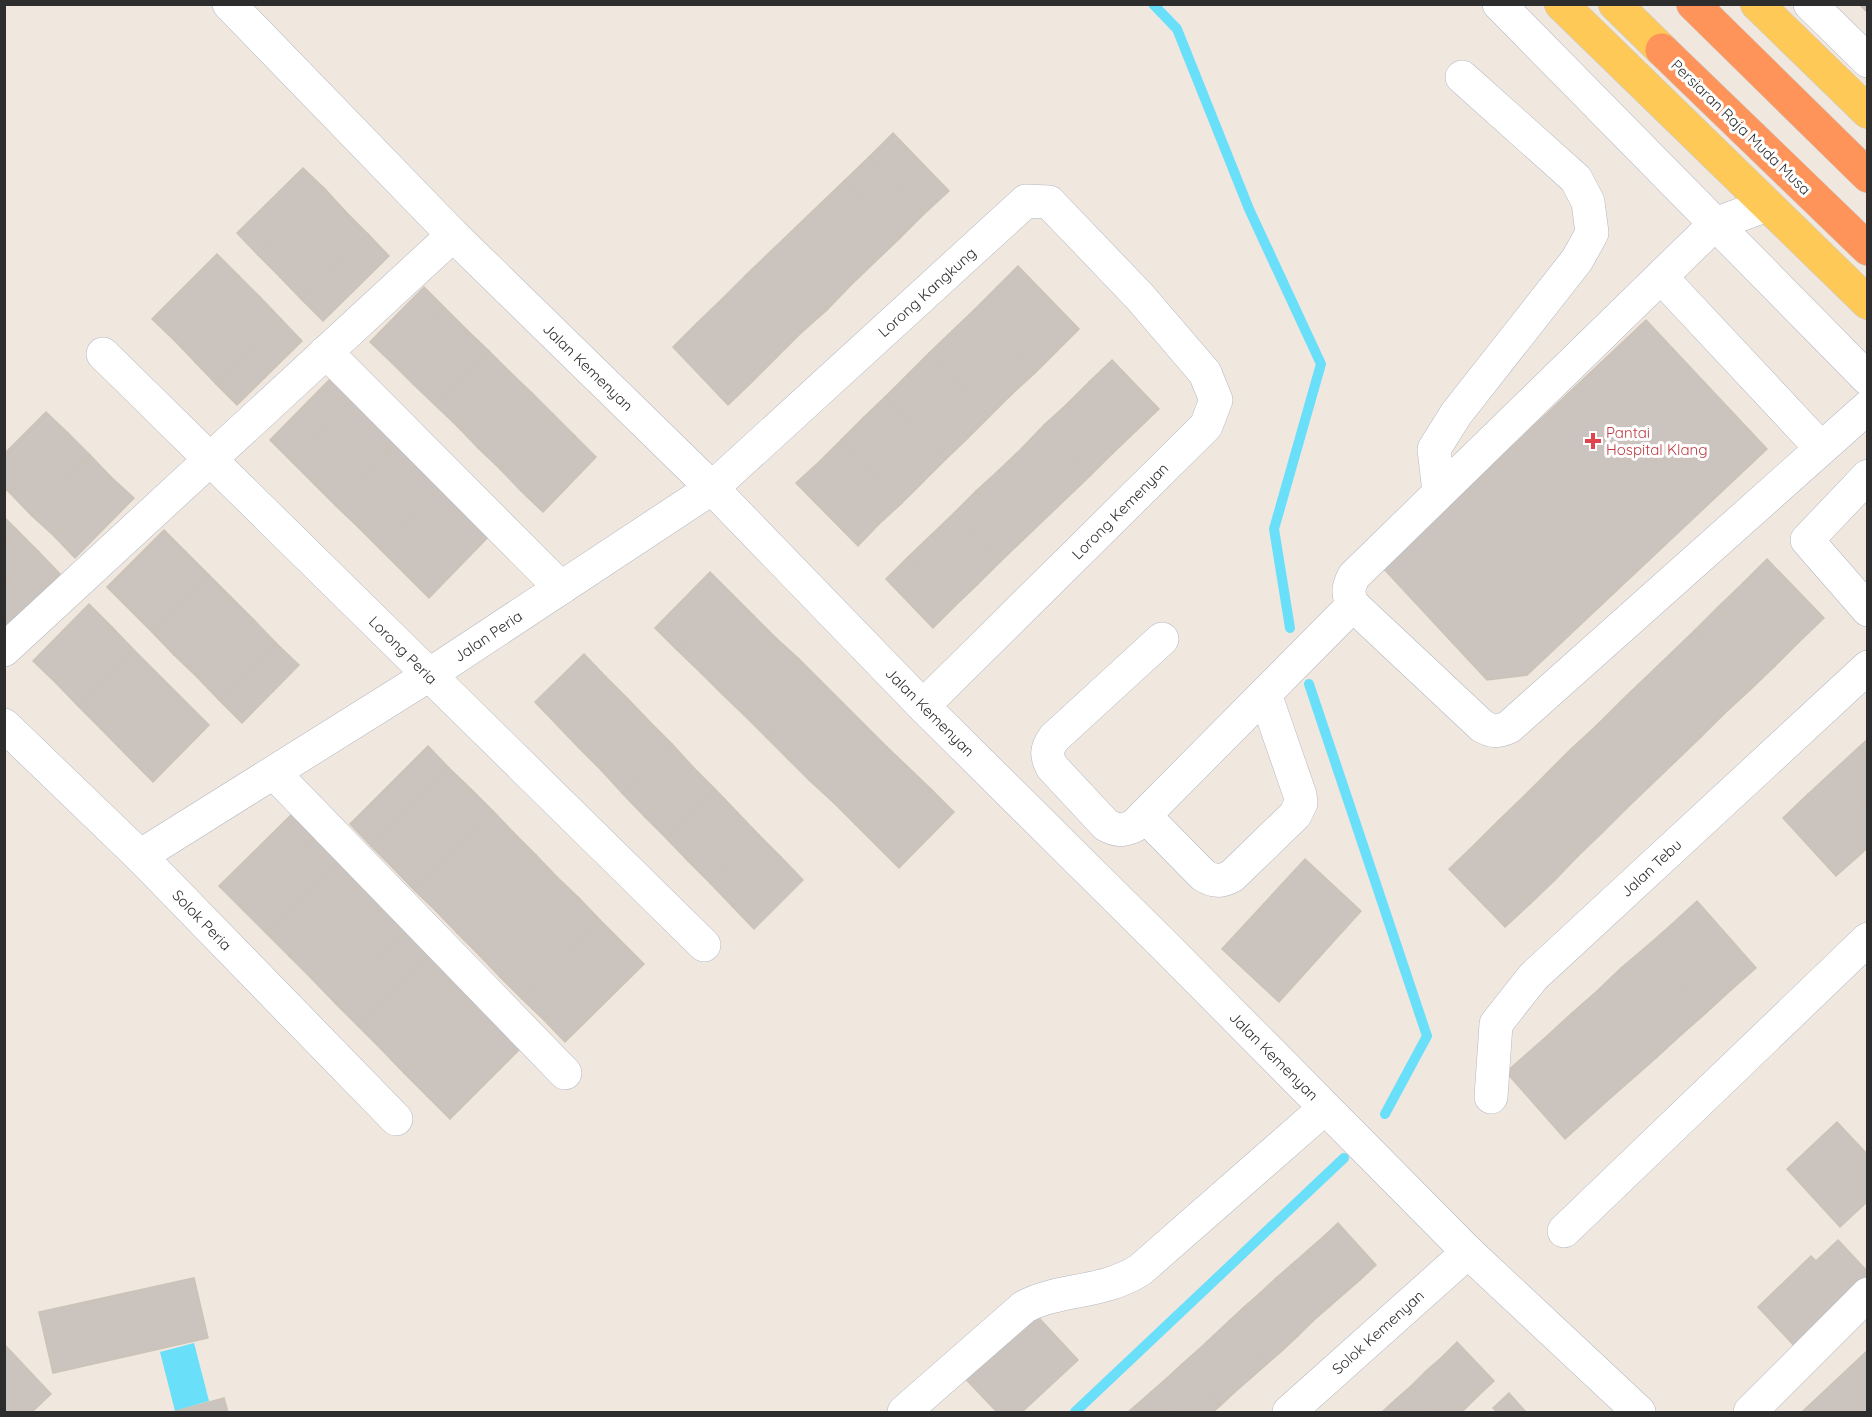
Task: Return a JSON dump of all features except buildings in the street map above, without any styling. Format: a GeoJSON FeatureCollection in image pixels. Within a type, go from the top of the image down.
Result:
{"type":"FeatureCollection","features":[{"type":"Feature","properties":{"kind":"highway"},"geometry":{"type":"LineString","coordinates":[[1693,4],[1868,176]]}},
{"type":"Feature","properties":{"kind":"highway","name":"Persiaran Raja Muda Musa"},"geometry":{"type":"LineString","coordinates":[[1662,50],[1868,249]]}},
{"type":"Feature","properties":{"kind":"main road"},"geometry":{"type":"LineString","coordinates":[[1561,4],[1868,303]]}},
{"type":"Feature","properties":{"kind":"main road","name":"Persiaran Raja Muda Musa"},"geometry":{"type":"LineString","coordinates":[[1615,4],[1662,50]]}},
{"type":"Feature","properties":{"kind":"main road"},"geometry":{"type":"LineString","coordinates":[[1757,4],[1868,112]]}},
{"type":"Feature","properties":{"kind":"street","name":"Jalan Kemenyan"},"geometry":{"type":"LineString","coordinates":[[229,4],[453,235],[712,488],[922,706],[1468,1252],[1639,1413]]}},
{"type":"Feature","properties":{"kind":"street"},"geometry":{"type":"LineString","coordinates":[[1499,4],[1868,379]]}},
{"type":"Feature","properties":{"kind":"street"},"geometry":{"type":"LineString","coordinates":[[1809,4],[1868,61]]}},
{"type":"Feature","properties":{"kind":"street"},"geometry":{"type":"LineString","coordinates":[[1439,492],[1434,449],[1456,414],[1578,260],[1592,233],[1588,202],[1576,179],[1462,77]]}},
{"type":"Feature","properties":{"kind":"street","name":"Lorong Kangkung"},"geometry":{"type":"LineString","coordinates":[[712,488],[1026,201],[1049,202],[1140,297]]}},
{"type":"Feature","properties":{"kind":"street"},"geometry":{"type":"LineString","coordinates":[[1767,205],[1715,224],[1354,576],[1348,585],[1348,596],[1353,604],[1482,726],[1491,731],[1500,731],[1509,727],[1868,407]]}},
{"type":"Feature","properties":{"kind":"street"},"geometry":{"type":"LineString","coordinates":[[4,650],[453,235]]}},
{"type":"Feature","properties":{"kind":"street"},"geometry":{"type":"LineString","coordinates":[[1661,277],[1821,448]]}},
{"type":"Feature","properties":{"kind":"street","name":"Lorong Kemenyan"},"geometry":{"type":"LineString","coordinates":[[922,706],[1206,426],[1216,400],[1205,373],[1140,297]]}},
{"type":"Feature","properties":{"kind":"street"},"geometry":{"type":"LineString","coordinates":[[326,352],[561,588]]}},
{"type":"Feature","properties":{"kind":"street","name":"Lorong Peria"},"geometry":{"type":"LineString","coordinates":[[103,354],[704,945]]}},
{"type":"Feature","properties":{"kind":"street"},"geometry":{"type":"LineString","coordinates":[[1868,476],[1807,540],[1868,610]]}},
{"type":"Feature","properties":{"kind":"street","name":"Jalan Peria"},"geometry":{"type":"LineString","coordinates":[[140,856],[429,675],[712,488]]}},
{"type":"Feature","properties":{"kind":"street"},"geometry":{"type":"LineString","coordinates":[[1162,639],[1053,738],[1048,747],[1048,758],[1052,767],[1106,825],[1115,830],[1125,830],[1134,826],[1145,816],[1353,604]]}},
{"type":"Feature","properties":{"kind":"street","name":"Jalan Tebu"},"geometry":{"type":"LineString","coordinates":[[1491,1097],[1496,1024],[1533,977],[1868,668]]}},
{"type":"Feature","properties":{"kind":"street"},"geometry":{"type":"LineString","coordinates":[[1145,816],[1203,875],[1212,881],[1223,881],[1232,876],[1295,815],[1301,803],[1300,795],[1265,694]]}},
{"type":"Feature","properties":{"kind":"street","name":"Solok Peria"},"geometry":{"type":"LineString","coordinates":[[4,725],[140,856],[396,1119]]}},
{"type":"Feature","properties":{"kind":"street"},"geometry":{"type":"LineString","coordinates":[[274,773],[566,1073]]}},
{"type":"Feature","properties":{"kind":"street"},"geometry":{"type":"LineString","coordinates":[[1564,1231],[1868,939]]}},
{"type":"Feature","properties":{"kind":"street"},"geometry":{"type":"LineString","coordinates":[[904,1413],[1023,1307],[1036,1301],[1114,1283],[1140,1270],[1325,1108]]}},
{"type":"Feature","properties":{"kind":"street","name":"Solok Kemenyan"},"geometry":{"type":"LineString","coordinates":[[1289,1413],[1468,1252]]}},
{"type":"Feature","properties":{"kind":"street"},"geometry":{"type":"LineString","coordinates":[[1750,1413],[1868,1294]]}},
{"type":"Feature","properties":{"kind":"water"},"geometry":{"type":"Polygon","coordinates":[[[194,1343],[209,1401],[175,1411],[160,1352],[194,1343]]]}},
{"type":"Feature","properties":{"kind":"waterway"},"geometry":{"type":"LineString","coordinates":[[1153,4],[1177,29],[1249,209],[1321,364],[1274,529],[1290,628]]}},
{"type":"Feature","properties":{"kind":"waterway"},"geometry":{"type":"LineString","coordinates":[[1309,684],[1427,1036],[1385,1114]]}},
{"type":"Feature","properties":{"kind":"waterway"},"geometry":{"type":"LineString","coordinates":[[1075,1412],[1344,1158]]}},
{"type":"Feature","properties":{"kind":"place","name":"Pantai Hospital Klang"},"geometry":{"type":"Point","coordinates":[1593,441]}}]}
